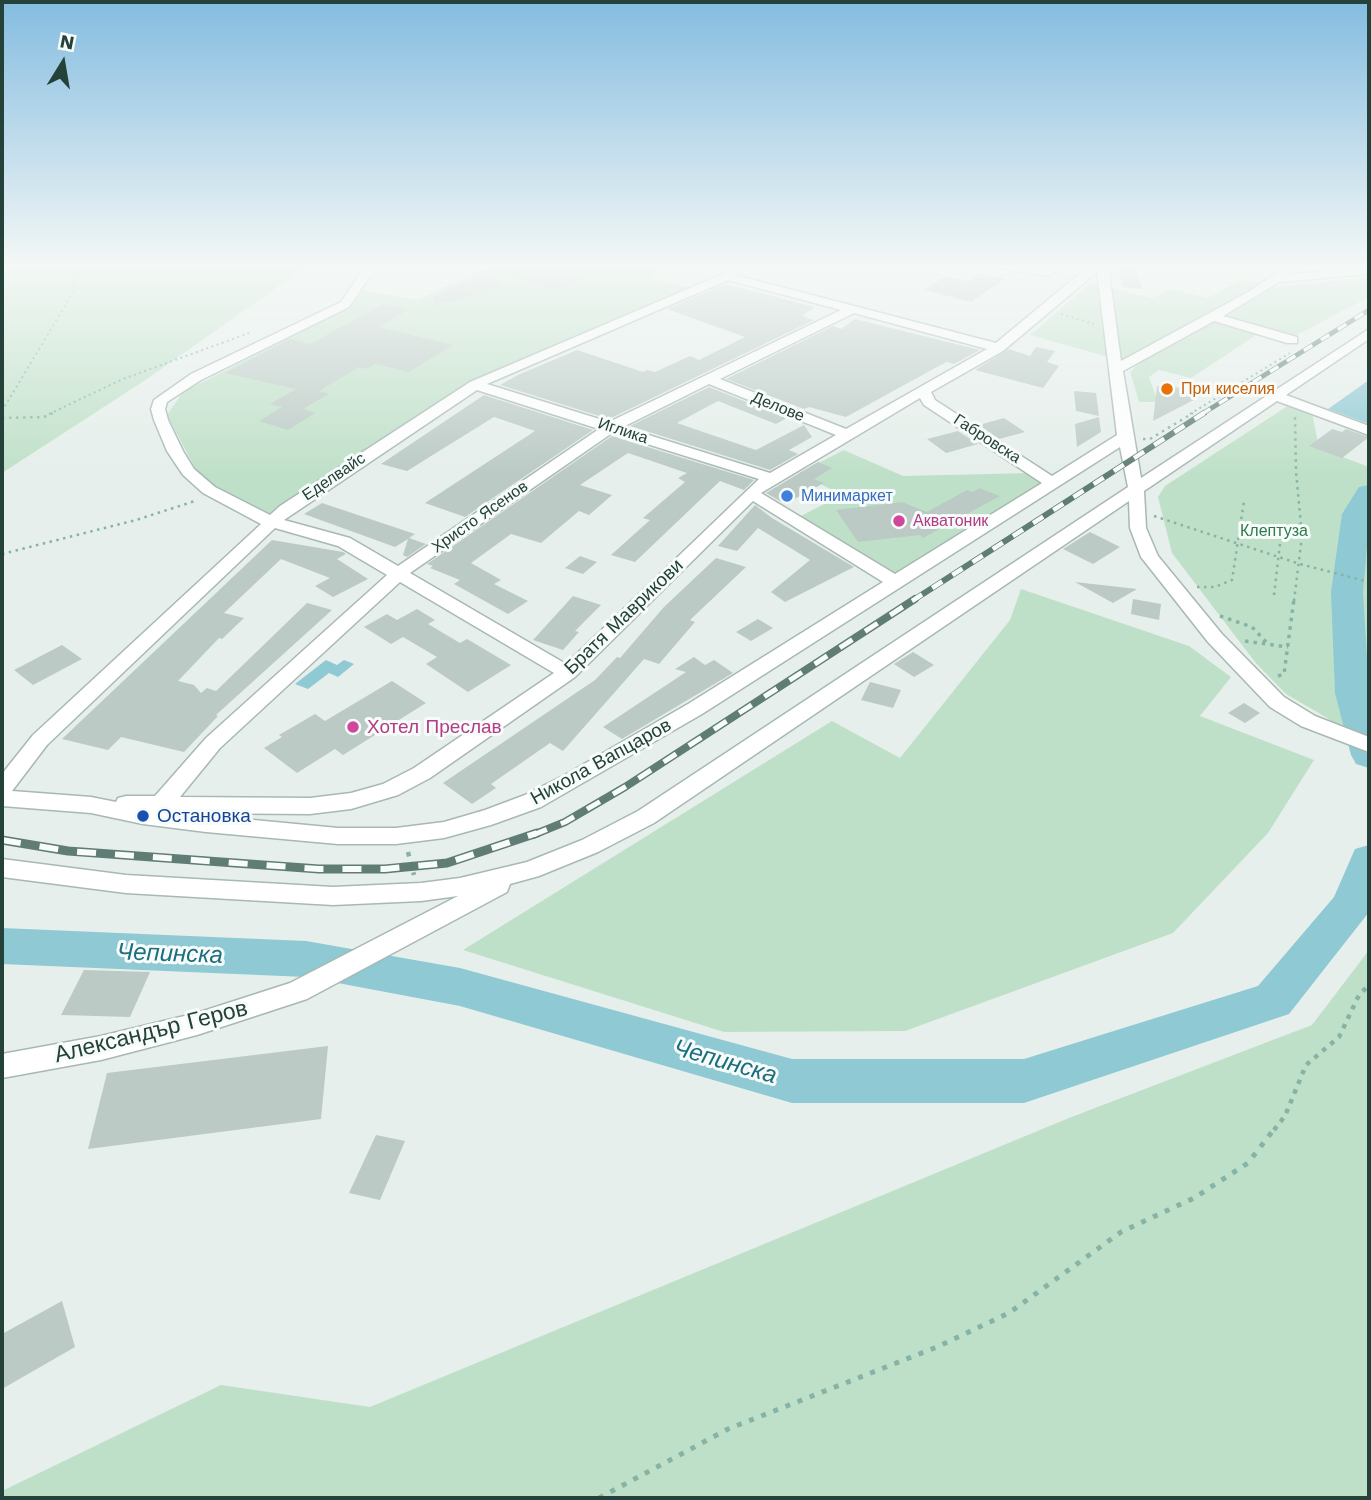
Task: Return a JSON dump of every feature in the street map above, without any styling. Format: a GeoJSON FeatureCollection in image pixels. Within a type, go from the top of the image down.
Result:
{"type":"FeatureCollection","features":[{"type":"Feature","properties":{"kind":"street"},"geometry":{"type":"LineString","coordinates":[[282,335],[196,377],[161,400],[158,409],[161,420],[175,452],[188,472],[209,491],[270,522],[308,530],[344,542],[568,673]]}},
{"type":"Feature","properties":{"kind":"street","name":"Еделвайс"},"geometry":{"type":"LineString","coordinates":[[2,789],[40,740],[212,580],[270,522],[445,402],[475,385],[588,335]]}},
{"type":"Feature","properties":{"kind":"street","name":"Христо Ясенов"},"geometry":{"type":"LineString","coordinates":[[163,802],[213,743],[399,573],[611,426],[799,335]]}},
{"type":"Feature","properties":{"kind":"street"},"geometry":{"type":"LineString","coordinates":[[950,335],[998,348]]}},
{"type":"Feature","properties":{"kind":"street","name":"Братя Маврикови"},"geometry":{"type":"LineString","coordinates":[[91,805],[163,802],[263,807],[310,806],[351,801],[390,790],[422,773],[568,673],[751,493],[771,478],[998,348],[1014,335]]}},
{"type":"Feature","properties":{"kind":"street"},"geometry":{"type":"LineString","coordinates":[[1111,335],[1138,528],[1150,556],[1256,683],[1277,702],[1308,721],[1369,745]]}},
{"type":"Feature","properties":{"kind":"street"},"geometry":{"type":"LineString","coordinates":[[1116,369],[1181,335]]}},
{"type":"Feature","properties":{"kind":"street"},"geometry":{"type":"LineString","coordinates":[[1275,335],[1292,340]]}},
{"type":"Feature","properties":{"kind":"street"},"geometry":{"type":"LineString","coordinates":[[2,868],[127,884],[333,896],[421,892],[460,887],[531,870],[590,846],[646,817],[1136,500],[1276,396],[1365,335]]}},
{"type":"Feature","properties":{"kind":"street","name":"Делове"},"geometry":{"type":"LineString","coordinates":[[708,379],[848,435]]}},
{"type":"Feature","properties":{"kind":"street","name":"Иглика"},"geometry":{"type":"LineString","coordinates":[[475,385],[771,478]]}},
{"type":"Feature","properties":{"kind":"street","name":"Габровска"},"geometry":{"type":"LineString","coordinates":[[924,391],[929,402],[1054,484]]}},
{"type":"Feature","properties":{"kind":"street"},"geometry":{"type":"LineString","coordinates":[[1276,396],[1369,431]]}},
{"type":"Feature","properties":{"kind":"street","name":"Никола Вапцаров"},"geometry":{"type":"LineString","coordinates":[[2,798],[91,805],[143,816],[278,832],[338,836],[396,836],[444,830],[491,817],[533,801],[573,780],[695,709],[1125,437]]}},
{"type":"Feature","properties":{"kind":"street"},"geometry":{"type":"LineString","coordinates":[[751,493],[897,583]]}},
{"type":"Feature","properties":{"kind":"street","name":"Александър Геров"},"geometry":{"type":"LineString","coordinates":[[2,1066],[102,1048],[197,1024],[298,991],[420,925],[531,870]]}},
{"type":"Feature","properties":{"kind":"path"},"geometry":{"type":"LineString","coordinates":[[2,411],[48,335]]}},
{"type":"Feature","properties":{"kind":"path"},"geometry":{"type":"LineString","coordinates":[[2,418],[44,417],[122,379],[243,335]]}},
{"type":"Feature","properties":{"kind":"path"},"geometry":{"type":"LineString","coordinates":[[1125,437],[1150,439],[1304,344],[1292,340]]}},
{"type":"Feature","properties":{"kind":"path"},"geometry":{"type":"LineString","coordinates":[[1256,683],[1284,674],[1300,564],[1302,523],[1296,472],[1294,403]]}},
{"type":"Feature","properties":{"kind":"path"},"geometry":{"type":"LineString","coordinates":[[1136,500],[1236,543],[1330,573],[1369,582]]}},
{"type":"Feature","properties":{"kind":"path"},"geometry":{"type":"LineString","coordinates":[[1173,586],[1215,587],[1232,580],[1244,500]]}},
{"type":"Feature","properties":{"kind":"path"},"geometry":{"type":"LineString","coordinates":[[2,554],[199,501]]}},
{"type":"Feature","properties":{"kind":"path"},"geometry":{"type":"LineString","coordinates":[[1273,595],[1281,536]]}},
{"type":"Feature","properties":{"kind":"path"},"geometry":{"type":"LineString","coordinates":[[1191,607],[1244,623],[1268,643],[1288,647]]}},
{"type":"Feature","properties":{"kind":"path"},"geometry":{"type":"LineString","coordinates":[[396,836],[407,847],[415,882],[421,892]]}},
{"type":"Feature","properties":{"kind":"path"},"geometry":{"type":"LineString","coordinates":[[599,1498],[729,1429],[937,1348],[1009,1313],[1070,1272],[1121,1232],[1194,1198],[1248,1163],[1285,1116],[1306,1065],[1339,1037],[1359,996],[1369,985]]}},
{"type":"Feature","properties":{"kind":"green space"},"geometry":{"type":"Polygon","coordinates":[[[2,335],[209,335],[144,381],[2,473],[2,335]]]}},
{"type":"Feature","properties":{"kind":"green space"},"geometry":{"type":"Polygon","coordinates":[[[295,335],[583,335],[505,368],[270,517],[213,489],[196,470],[167,415],[183,392],[295,335]]]}},
{"type":"Feature","properties":{"kind":"green space"},"geometry":{"type":"Polygon","coordinates":[[[1030,335],[1256,335],[1191,378],[1159,370],[1149,377],[1158,402],[1139,402],[1130,372],[1137,365],[1030,335]]]}},
{"type":"Feature","properties":{"kind":"green space","name":"Клептуза"},"geometry":{"type":"Polygon","coordinates":[[[1289,405],[1312,413],[1319,448],[1369,467],[1369,758],[1329,719],[1286,694],[1255,662],[1172,553],[1158,497],[1165,486],[1289,405]]]}},
{"type":"Feature","properties":{"kind":"green space"},"geometry":{"type":"Polygon","coordinates":[[[844,450],[903,476],[1032,473],[1044,484],[895,575],[797,518],[842,495],[799,473],[844,450]]]}},
{"type":"Feature","properties":{"kind":"green space"},"geometry":{"type":"Polygon","coordinates":[[[1021,589],[1189,646],[1231,677],[1200,716],[1314,760],[1268,833],[1173,933],[905,1031],[724,1032],[463,950],[832,721],[900,758],[1010,620],[1021,589]]]}},
{"type":"Feature","properties":{"kind":"green space"},"geometry":{"type":"Polygon","coordinates":[[[1369,950],[1369,1498],[2,1498],[2,1491],[221,1385],[370,1407],[1069,1118],[1312,1025],[1369,950]]]}},
{"type":"Feature","properties":{"kind":"water"},"geometry":{"type":"Polygon","coordinates":[[[1369,380],[1369,424],[1328,409],[1369,380]]]}},
{"type":"Feature","properties":{"kind":"water"},"geometry":{"type":"Polygon","coordinates":[[[326,660],[337,665],[344,660],[354,664],[338,677],[329,673],[308,689],[295,684],[326,660]]]}},
{"type":"Feature","properties":{"kind":"building"},"geometry":{"type":"Polygon","coordinates":[[[326,335],[411,335],[453,345],[409,372],[375,364],[366,369],[359,367],[319,391],[329,394],[303,409],[315,413],[288,430],[259,421],[282,407],[270,404],[296,389],[225,373],[290,339],[310,344],[326,335]]]}},
{"type":"Feature","properties":{"kind":"building"},"geometry":{"type":"Polygon","coordinates":[[[739,335],[783,335],[609,419],[500,385],[577,350],[643,372],[655,372],[690,356],[699,360],[745,337],[739,335]]]}},
{"type":"Feature","properties":{"kind":"building"},"geometry":{"type":"Polygon","coordinates":[[[815,335],[920,335],[980,350],[954,364],[947,362],[846,417],[809,407],[804,409],[726,379],[815,335]]]}},
{"type":"Feature","properties":{"kind":"building"},"geometry":{"type":"Polygon","coordinates":[[[1036,347],[1055,351],[1047,362],[1059,366],[1043,388],[975,370],[1009,349],[1030,356],[1036,347]]]}},
{"type":"Feature","properties":{"kind":"building"},"geometry":{"type":"Polygon","coordinates":[[[1157,386],[1213,390],[1153,421],[1157,386]]]}},
{"type":"Feature","properties":{"kind":"building"},"geometry":{"type":"Polygon","coordinates":[[[709,387],[787,418],[776,424],[718,401],[677,423],[756,450],[804,425],[812,437],[789,450],[798,454],[770,470],[630,426],[709,387]]]}},
{"type":"Feature","properties":{"kind":"building"},"geometry":{"type":"Polygon","coordinates":[[[1074,391],[1096,393],[1099,416],[1076,411],[1074,391]]]}},
{"type":"Feature","properties":{"kind":"building"},"geometry":{"type":"Polygon","coordinates":[[[484,395],[593,430],[465,517],[425,503],[535,431],[494,417],[407,471],[381,464],[484,395]]]}},
{"type":"Feature","properties":{"kind":"building"},"geometry":{"type":"Polygon","coordinates":[[[1099,417],[1101,432],[1077,447],[1075,424],[1099,417]]]}},
{"type":"Feature","properties":{"kind":"building"},"geometry":{"type":"Polygon","coordinates":[[[1004,418],[1025,432],[999,439],[979,425],[1004,418]]]}},
{"type":"Feature","properties":{"kind":"building"},"geometry":{"type":"Polygon","coordinates":[[[1332,429],[1342,432],[1346,429],[1369,437],[1342,458],[1309,446],[1332,429]]]}},
{"type":"Feature","properties":{"kind":"building"},"geometry":{"type":"Polygon","coordinates":[[[958,431],[978,444],[946,453],[927,439],[958,431]]]}},
{"type":"Feature","properties":{"kind":"building"},"geometry":{"type":"Polygon","coordinates":[[[612,436],[754,480],[744,490],[720,481],[635,562],[611,555],[650,520],[643,518],[685,482],[678,478],[687,473],[628,453],[580,485],[612,495],[589,515],[579,511],[541,543],[511,534],[471,563],[501,580],[494,584],[528,601],[508,614],[454,584],[460,580],[430,568],[433,566],[427,564],[612,436]]]}},
{"type":"Feature","properties":{"kind":"building"},"geometry":{"type":"Polygon","coordinates":[[[818,462],[832,468],[814,479],[824,483],[785,504],[766,493],[818,462]]]}},
{"type":"Feature","properties":{"kind":"building","name":"Акватоник"},"geometry":{"type":"Polygon","coordinates":[[[979,488],[1000,496],[923,538],[920,535],[858,542],[836,510],[902,502],[927,512],[967,490],[973,492],[979,488]]]}},
{"type":"Feature","properties":{"kind":"building"},"geometry":{"type":"Polygon","coordinates":[[[322,503],[415,534],[409,538],[426,544],[407,557],[403,555],[408,539],[395,547],[304,514],[322,503]]]}},
{"type":"Feature","properties":{"kind":"building"},"geometry":{"type":"Polygon","coordinates":[[[755,505],[854,567],[785,602],[771,592],[810,560],[758,528],[737,551],[718,546],[755,505]]]}},
{"type":"Feature","properties":{"kind":"building"},"geometry":{"type":"Polygon","coordinates":[[[1090,532],[1120,547],[1093,564],[1063,549],[1090,532]]]}},
{"type":"Feature","properties":{"kind":"building"},"geometry":{"type":"Polygon","coordinates":[[[272,540],[343,552],[346,554],[337,559],[368,579],[333,597],[315,586],[330,578],[281,559],[224,613],[244,618],[222,639],[219,638],[178,681],[194,685],[201,693],[207,688],[216,691],[307,603],[332,610],[216,715],[218,716],[184,752],[121,737],[108,750],[62,739],[272,540]]]}},
{"type":"Feature","properties":{"kind":"building"},"geometry":{"type":"Polygon","coordinates":[[[580,556],[597,562],[583,574],[565,568],[580,556]]]}},
{"type":"Feature","properties":{"kind":"building"},"geometry":{"type":"Polygon","coordinates":[[[716,558],[746,567],[690,620],[695,622],[659,664],[644,659],[563,751],[550,743],[491,784],[496,788],[472,804],[443,783],[595,680],[617,657],[620,658],[664,607],[716,558]]]}},
{"type":"Feature","properties":{"kind":"building"},"geometry":{"type":"Polygon","coordinates":[[[1075,582],[1137,589],[1113,603],[1075,582]]]}},
{"type":"Feature","properties":{"kind":"building"},"geometry":{"type":"Polygon","coordinates":[[[573,596],[601,605],[575,631],[579,632],[563,650],[533,640],[573,596]]]}},
{"type":"Feature","properties":{"kind":"building"},"geometry":{"type":"Polygon","coordinates":[[[1133,599],[1161,604],[1159,620],[1131,614],[1133,599]]]}},
{"type":"Feature","properties":{"kind":"building"},"geometry":{"type":"Polygon","coordinates":[[[417,609],[435,620],[428,624],[460,643],[467,639],[511,665],[468,692],[426,664],[437,657],[403,637],[391,644],[364,627],[387,614],[397,620],[417,609]]]}},
{"type":"Feature","properties":{"kind":"building"},"geometry":{"type":"Polygon","coordinates":[[[758,619],[773,628],[751,641],[736,632],[758,619]]]}},
{"type":"Feature","properties":{"kind":"building"},"geometry":{"type":"Polygon","coordinates":[[[62,645],[82,659],[33,685],[14,670],[62,645]]]}},
{"type":"Feature","properties":{"kind":"building"},"geometry":{"type":"Polygon","coordinates":[[[913,652],[934,665],[914,677],[894,664],[913,652]]]}},
{"type":"Feature","properties":{"kind":"building"},"geometry":{"type":"Polygon","coordinates":[[[694,657],[705,665],[714,660],[733,673],[622,739],[603,727],[686,672],[675,669],[694,657]]]}},
{"type":"Feature","properties":{"kind":"building"},"geometry":{"type":"Polygon","coordinates":[[[392,681],[426,703],[343,755],[335,749],[297,773],[264,748],[282,737],[279,735],[315,714],[325,721],[392,681]]]}},
{"type":"Feature","properties":{"kind":"building"},"geometry":{"type":"Polygon","coordinates":[[[870,682],[901,690],[893,708],[861,700],[870,682]]]}},
{"type":"Feature","properties":{"kind":"building"},"geometry":{"type":"Polygon","coordinates":[[[1244,703],[1260,713],[1245,723],[1228,713],[1244,703]]]}},
{"type":"Feature","properties":{"kind":"building"},"geometry":{"type":"Polygon","coordinates":[[[84,970],[150,972],[130,1017],[61,1015],[84,970]]]}},
{"type":"Feature","properties":{"kind":"building"},"geometry":{"type":"Polygon","coordinates":[[[328,1046],[321,1119],[88,1149],[107,1073],[328,1046]]]}},
{"type":"Feature","properties":{"kind":"building"},"geometry":{"type":"Polygon","coordinates":[[[376,1135],[405,1141],[380,1200],[349,1193],[376,1135]]]}},
{"type":"Feature","properties":{"kind":"building"},"geometry":{"type":"Polygon","coordinates":[[[62,1301],[75,1347],[2,1389],[2,1334],[62,1301]]]}},
{"type":"Feature","properties":{"kind":"waterway","name":"Чепинска"},"geometry":{"type":"LineString","coordinates":[[1369,493],[1356,514],[1347,592],[1352,693],[1369,755]]}},
{"type":"Feature","properties":{"kind":"waterway","name":"Чепинска"},"geometry":{"type":"LineString","coordinates":[[2,946],[306,959],[460,987],[792,1081],[1024,1081],[1273,1000],[1352,905],[1369,860]]}},
{"type":"Feature","properties":{"kind":"railway"},"geometry":{"type":"LineString","coordinates":[[1202,414],[1329,335]]}},
{"type":"Feature","properties":{"kind":"railway"},"geometry":{"type":"LineString","coordinates":[[912,601],[1204,413]]}},
{"type":"Feature","properties":{"kind":"railway"},"geometry":{"type":"LineString","coordinates":[[533,835],[565,822],[625,787],[915,599]]}},
{"type":"Feature","properties":{"kind":"railway"},"geometry":{"type":"LineString","coordinates":[[2,840],[68,851],[319,869],[385,869],[447,863],[537,833]]}},
{"type":"Feature","properties":{"kind":"place","name":"При киселия"},"geometry":{"type":"Point","coordinates":[1167,389]}},
{"type":"Feature","properties":{"kind":"place","name":"Минимаркет"},"geometry":{"type":"Point","coordinates":[787,496]}},
{"type":"Feature","properties":{"kind":"place","name":"Акватоник"},"geometry":{"type":"Point","coordinates":[899,521]}},
{"type":"Feature","properties":{"kind":"place","name":"Хотел Преслав"},"geometry":{"type":"Point","coordinates":[353,727]}},
{"type":"Feature","properties":{"kind":"place","name":"Остановка"},"geometry":{"type":"Point","coordinates":[143,816]}}]}
